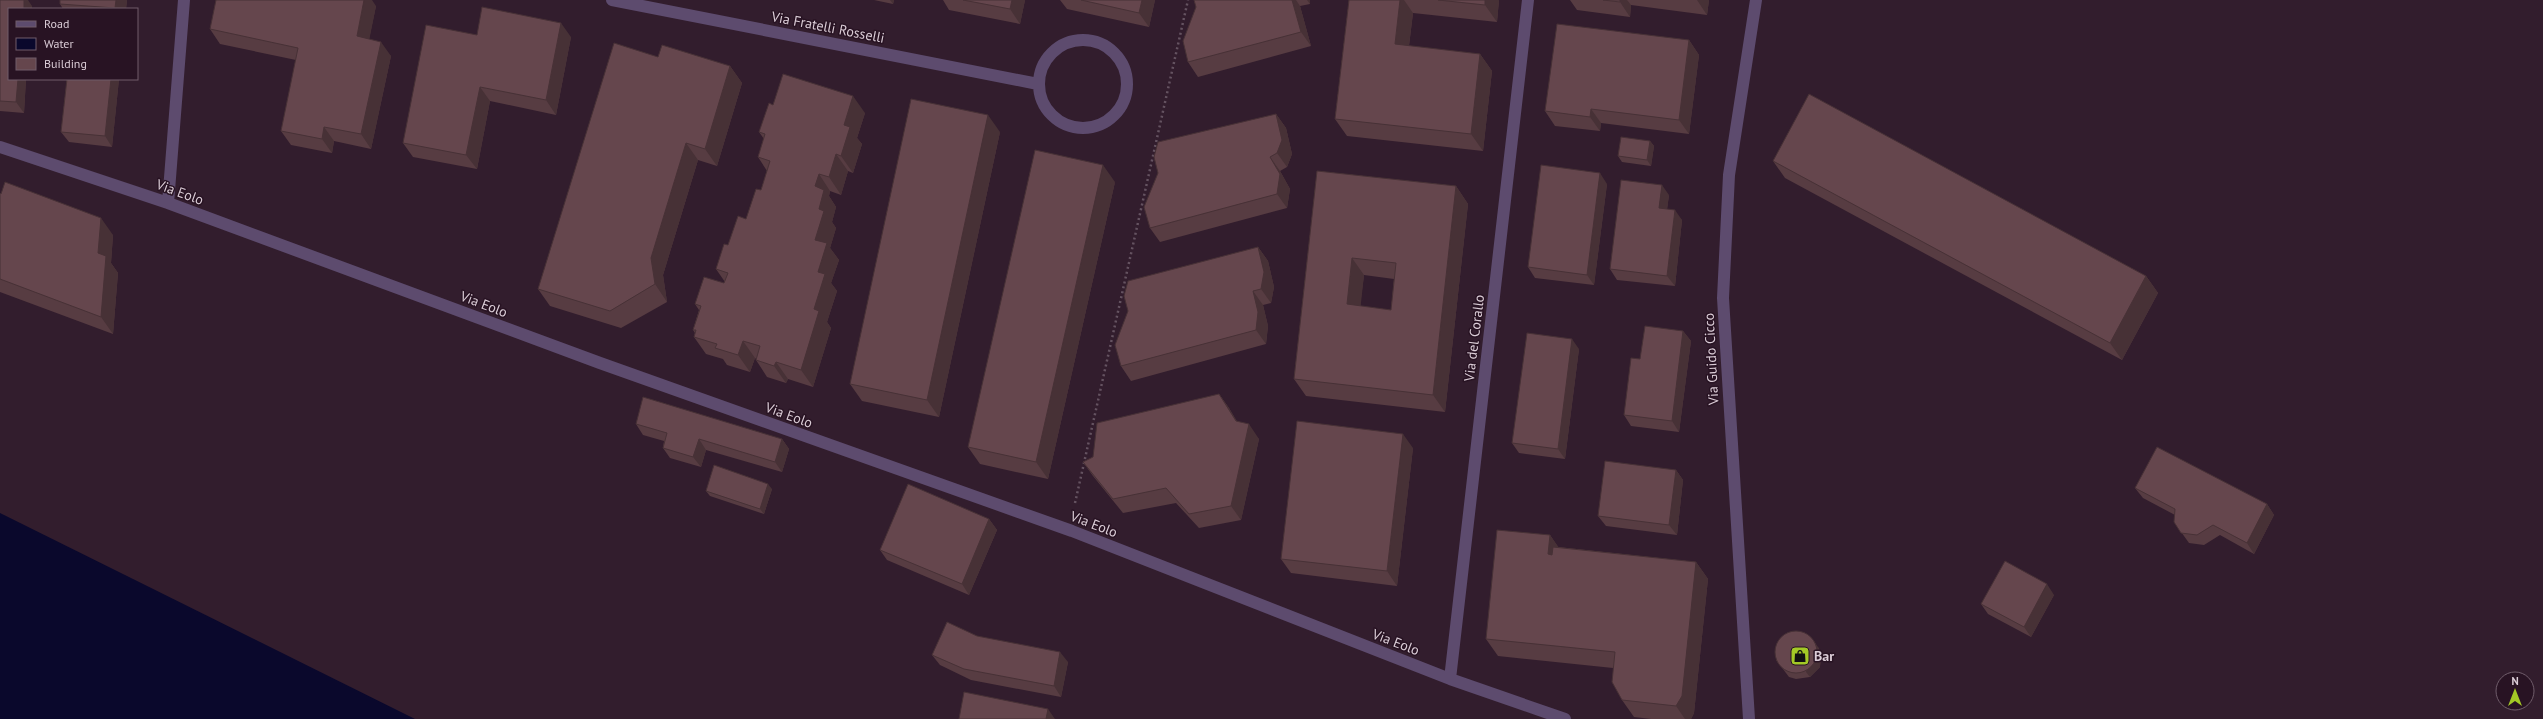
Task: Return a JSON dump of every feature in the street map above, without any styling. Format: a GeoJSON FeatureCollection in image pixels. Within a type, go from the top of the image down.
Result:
{"type":"FeatureCollection","features":[{"type":"Feature","properties":{"kind":"street"},"geometry":{"type":"LineString","coordinates":[[168,203],[184,0]]}},
{"type":"Feature","properties":{"kind":"street","name":"Via Fratelli Rosselli"},"geometry":{"type":"LineString","coordinates":[[612,0],[1038,84]]}},
{"type":"Feature","properties":{"kind":"street","name":"Via del Corallo"},"geometry":{"type":"LineString","coordinates":[[1450,678],[1528,0]]}},
{"type":"Feature","properties":{"kind":"street","name":"Via Guido Cicco"},"geometry":{"type":"LineString","coordinates":[[1749,719],[1723,298],[1730,164],[1756,0]]}},
{"type":"Feature","properties":{"kind":"street"},"geometry":{"type":"LineString","coordinates":[[1086,40],[1100,43],[1112,50],[1121,61],[1127,74],[1128,90],[1123,104],[1115,116],[1102,124],[1088,129],[1073,128],[1059,122],[1048,112],[1041,98],[1038,84],[1041,70],[1048,57],[1058,48],[1072,42],[1086,40]]}},
{"type":"Feature","properties":{"kind":"street","name":"Via Eolo"},"geometry":{"type":"LineString","coordinates":[[0,146],[168,203],[600,363],[1072,531],[1450,678],[1565,719]]}},
{"type":"Feature","properties":{"kind":"path"},"geometry":{"type":"LineString","coordinates":[[1072,531],[1076,494],[1188,0]]}},
{"type":"Feature","properties":{"kind":"water"},"geometry":{"type":"Polygon","coordinates":[[[0,513],[415,719],[0,719],[0,513]]]}},
{"type":"Feature","properties":{"kind":"building"},"geometry":{"type":"Polygon","coordinates":[[[0,0],[24,0],[24,8],[8,8],[8,80],[18,80],[16,102],[0,101],[0,0]]]}},
{"type":"Feature","properties":{"kind":"building"},"geometry":{"type":"Polygon","coordinates":[[[60,0],[116,0],[115,8],[60,4],[60,0]]]}},
{"type":"Feature","properties":{"kind":"building"},"geometry":{"type":"Polygon","coordinates":[[[216,0],[364,0],[357,36],[381,42],[361,134],[324,127],[322,139],[281,131],[298,48],[210,29],[216,0]]]}},
{"type":"Feature","properties":{"kind":"building"},"geometry":{"type":"Polygon","coordinates":[[[963,0],[1012,0],[1010,9],[963,0]]]}},
{"type":"Feature","properties":{"kind":"building"},"geometry":{"type":"Polygon","coordinates":[[[1081,0],[1142,0],[1139,13],[1081,0]]]}},
{"type":"Feature","properties":{"kind":"building"},"geometry":{"type":"Polygon","coordinates":[[[1194,0],[1292,0],[1301,32],[1188,62],[1183,41],[1196,7],[1194,0]]]}},
{"type":"Feature","properties":{"kind":"building"},"geometry":{"type":"Polygon","coordinates":[[[1349,0],[1400,0],[1395,44],[1480,54],[1471,134],[1335,119],[1349,0]]]}},
{"type":"Feature","properties":{"kind":"building"},"geometry":{"type":"Polygon","coordinates":[[[1438,0],[1485,0],[1485,5],[1438,0]]]}},
{"type":"Feature","properties":{"kind":"building"},"geometry":{"type":"Polygon","coordinates":[[[1603,0],[1620,0],[1620,2],[1603,0]]]}},
{"type":"Feature","properties":{"kind":"building"},"geometry":{"type":"Polygon","coordinates":[[[482,7],[561,23],[546,100],[480,87],[466,155],[403,143],[426,25],[477,35],[482,7]]]}},
{"type":"Feature","properties":{"kind":"building"},"geometry":{"type":"Polygon","coordinates":[[[1557,24],[1689,40],[1679,120],[1591,109],[1590,117],[1545,111],[1557,24]]]}},
{"type":"Feature","properties":{"kind":"building"},"geometry":{"type":"Polygon","coordinates":[[[614,43],[658,57],[662,45],[730,66],[705,149],[686,143],[651,258],[655,284],[610,311],[538,289],[614,43]]]}},
{"type":"Feature","properties":{"kind":"building"},"geometry":{"type":"Polygon","coordinates":[[[783,74],[853,96],[844,125],[850,127],[841,156],[836,154],[829,177],[819,174],[815,186],[824,190],[819,209],[824,211],[815,240],[827,243],[818,272],[825,274],[814,309],[819,311],[801,370],[776,362],[774,366],[756,360],[760,346],[743,341],[738,355],[715,348],[717,344],[694,337],[696,330],[693,330],[701,306],[695,304],[704,277],[724,283],[728,273],[716,269],[724,244],[728,245],[738,216],[746,219],[756,189],[761,190],[770,161],[758,157],[765,134],[759,132],[769,103],[773,105],[783,74]]]}},
{"type":"Feature","properties":{"kind":"building"},"geometry":{"type":"Polygon","coordinates":[[[67,80],[111,80],[105,136],[61,132],[67,80]]]}},
{"type":"Feature","properties":{"kind":"building"},"geometry":{"type":"Polygon","coordinates":[[[1809,94],[2146,276],[2110,343],[1773,161],[1809,94]]]}},
{"type":"Feature","properties":{"kind":"building"},"geometry":{"type":"Polygon","coordinates":[[[911,99],[988,115],[927,400],[850,384],[911,99]]]}},
{"type":"Feature","properties":{"kind":"building"},"geometry":{"type":"Polygon","coordinates":[[[1276,114],[1282,140],[1277,153],[1270,157],[1280,174],[1277,194],[1150,228],[1144,207],[1158,173],[1154,157],[1158,142],[1276,114]]]}},
{"type":"Feature","properties":{"kind":"building"},"geometry":{"type":"Polygon","coordinates":[[[1621,137],[1650,141],[1647,160],[1618,156],[1621,137]]]}},
{"type":"Feature","properties":{"kind":"building"},"geometry":{"type":"Polygon","coordinates":[[[1035,150],[1103,165],[1036,462],[968,447],[1035,150]]]}},
{"type":"Feature","properties":{"kind":"building"},"geometry":{"type":"Polygon","coordinates":[[[1541,165],[1600,173],[1587,275],[1528,267],[1541,165]]]}},
{"type":"Feature","properties":{"kind":"building"},"geometry":{"type":"Polygon","coordinates":[[[1317,171],[1456,186],[1433,395],[1294,379],[1317,171]],[[1352,258],[1347,304],[1391,310],[1396,263],[1352,258]]]}},
{"type":"Feature","properties":{"kind":"building"},"geometry":{"type":"Polygon","coordinates":[[[1621,180],[1662,185],[1659,208],[1675,210],[1667,276],[1610,269],[1621,180]]]}},
{"type":"Feature","properties":{"kind":"building"},"geometry":{"type":"Polygon","coordinates":[[[5,182],[101,218],[98,253],[106,256],[101,317],[0,279],[0,193],[1,194],[5,182]]]}},
{"type":"Feature","properties":{"kind":"building"},"geometry":{"type":"Polygon","coordinates":[[[1258,247],[1264,272],[1261,289],[1253,291],[1258,312],[1256,330],[1121,366],[1115,345],[1128,311],[1124,296],[1128,281],[1258,247]]]}},
{"type":"Feature","properties":{"kind":"building"},"geometry":{"type":"Polygon","coordinates":[[[1645,326],[1683,331],[1672,421],[1624,415],[1631,358],[1640,359],[1645,326]]]}},
{"type":"Feature","properties":{"kind":"building"},"geometry":{"type":"Polygon","coordinates":[[[1527,333],[1572,339],[1558,449],[1512,443],[1527,333]]]}},
{"type":"Feature","properties":{"kind":"building"},"geometry":{"type":"Polygon","coordinates":[[[1219,394],[1236,421],[1249,424],[1231,506],[1189,514],[1166,488],[1113,499],[1083,462],[1093,457],[1097,423],[1219,394]]]}},
{"type":"Feature","properties":{"kind":"building"},"geometry":{"type":"Polygon","coordinates":[[[643,397],[782,439],[775,462],[699,439],[693,457],[663,448],[667,433],[636,424],[643,397]]]}},
{"type":"Feature","properties":{"kind":"building"},"geometry":{"type":"Polygon","coordinates":[[[1297,421],[1403,434],[1387,571],[1281,559],[1297,421]]]}},
{"type":"Feature","properties":{"kind":"building"},"geometry":{"type":"Polygon","coordinates":[[[2157,447],[2267,504],[2247,543],[2213,525],[2197,535],[2181,533],[2174,522],[2175,509],[2135,488],[2157,447]]]}},
{"type":"Feature","properties":{"kind":"building"},"geometry":{"type":"Polygon","coordinates":[[[1605,461],[1676,470],[1669,525],[1598,516],[1605,461]]]}},
{"type":"Feature","properties":{"kind":"building"},"geometry":{"type":"Polygon","coordinates":[[[714,465],[768,484],[760,509],[706,491],[714,465]]]}},
{"type":"Feature","properties":{"kind":"building"},"geometry":{"type":"Polygon","coordinates":[[[908,484],[989,519],[962,584],[880,550],[908,484]]]}},
{"type":"Feature","properties":{"kind":"building"},"geometry":{"type":"Polygon","coordinates":[[[1497,530],[1550,535],[1548,554],[1552,555],[1553,547],[1696,562],[1682,696],[1676,706],[1622,700],[1612,682],[1615,652],[1486,639],[1497,530]]]}},
{"type":"Feature","properties":{"kind":"building"},"geometry":{"type":"Polygon","coordinates":[[[2005,561],[2047,584],[2024,627],[1981,604],[2005,561]]]}},
{"type":"Feature","properties":{"kind":"building"},"geometry":{"type":"Polygon","coordinates":[[[947,622],[977,636],[1060,652],[1054,686],[964,669],[932,655],[947,622]]]}},
{"type":"Feature","properties":{"kind":"building","name":"Bar"},"geometry":{"type":"Polygon","coordinates":[[[1796,631],[1811,637],[1817,652],[1811,667],[1796,673],[1781,667],[1775,652],[1781,637],[1796,631]]]}},
{"type":"Feature","properties":{"kind":"building"},"geometry":{"type":"Polygon","coordinates":[[[964,692],[1048,709],[1046,719],[959,719],[964,692]]]}},
{"type":"Feature","properties":{"kind":"place","name":"Bar"},"geometry":{"type":"Point","coordinates":[1800,656]}}]}
